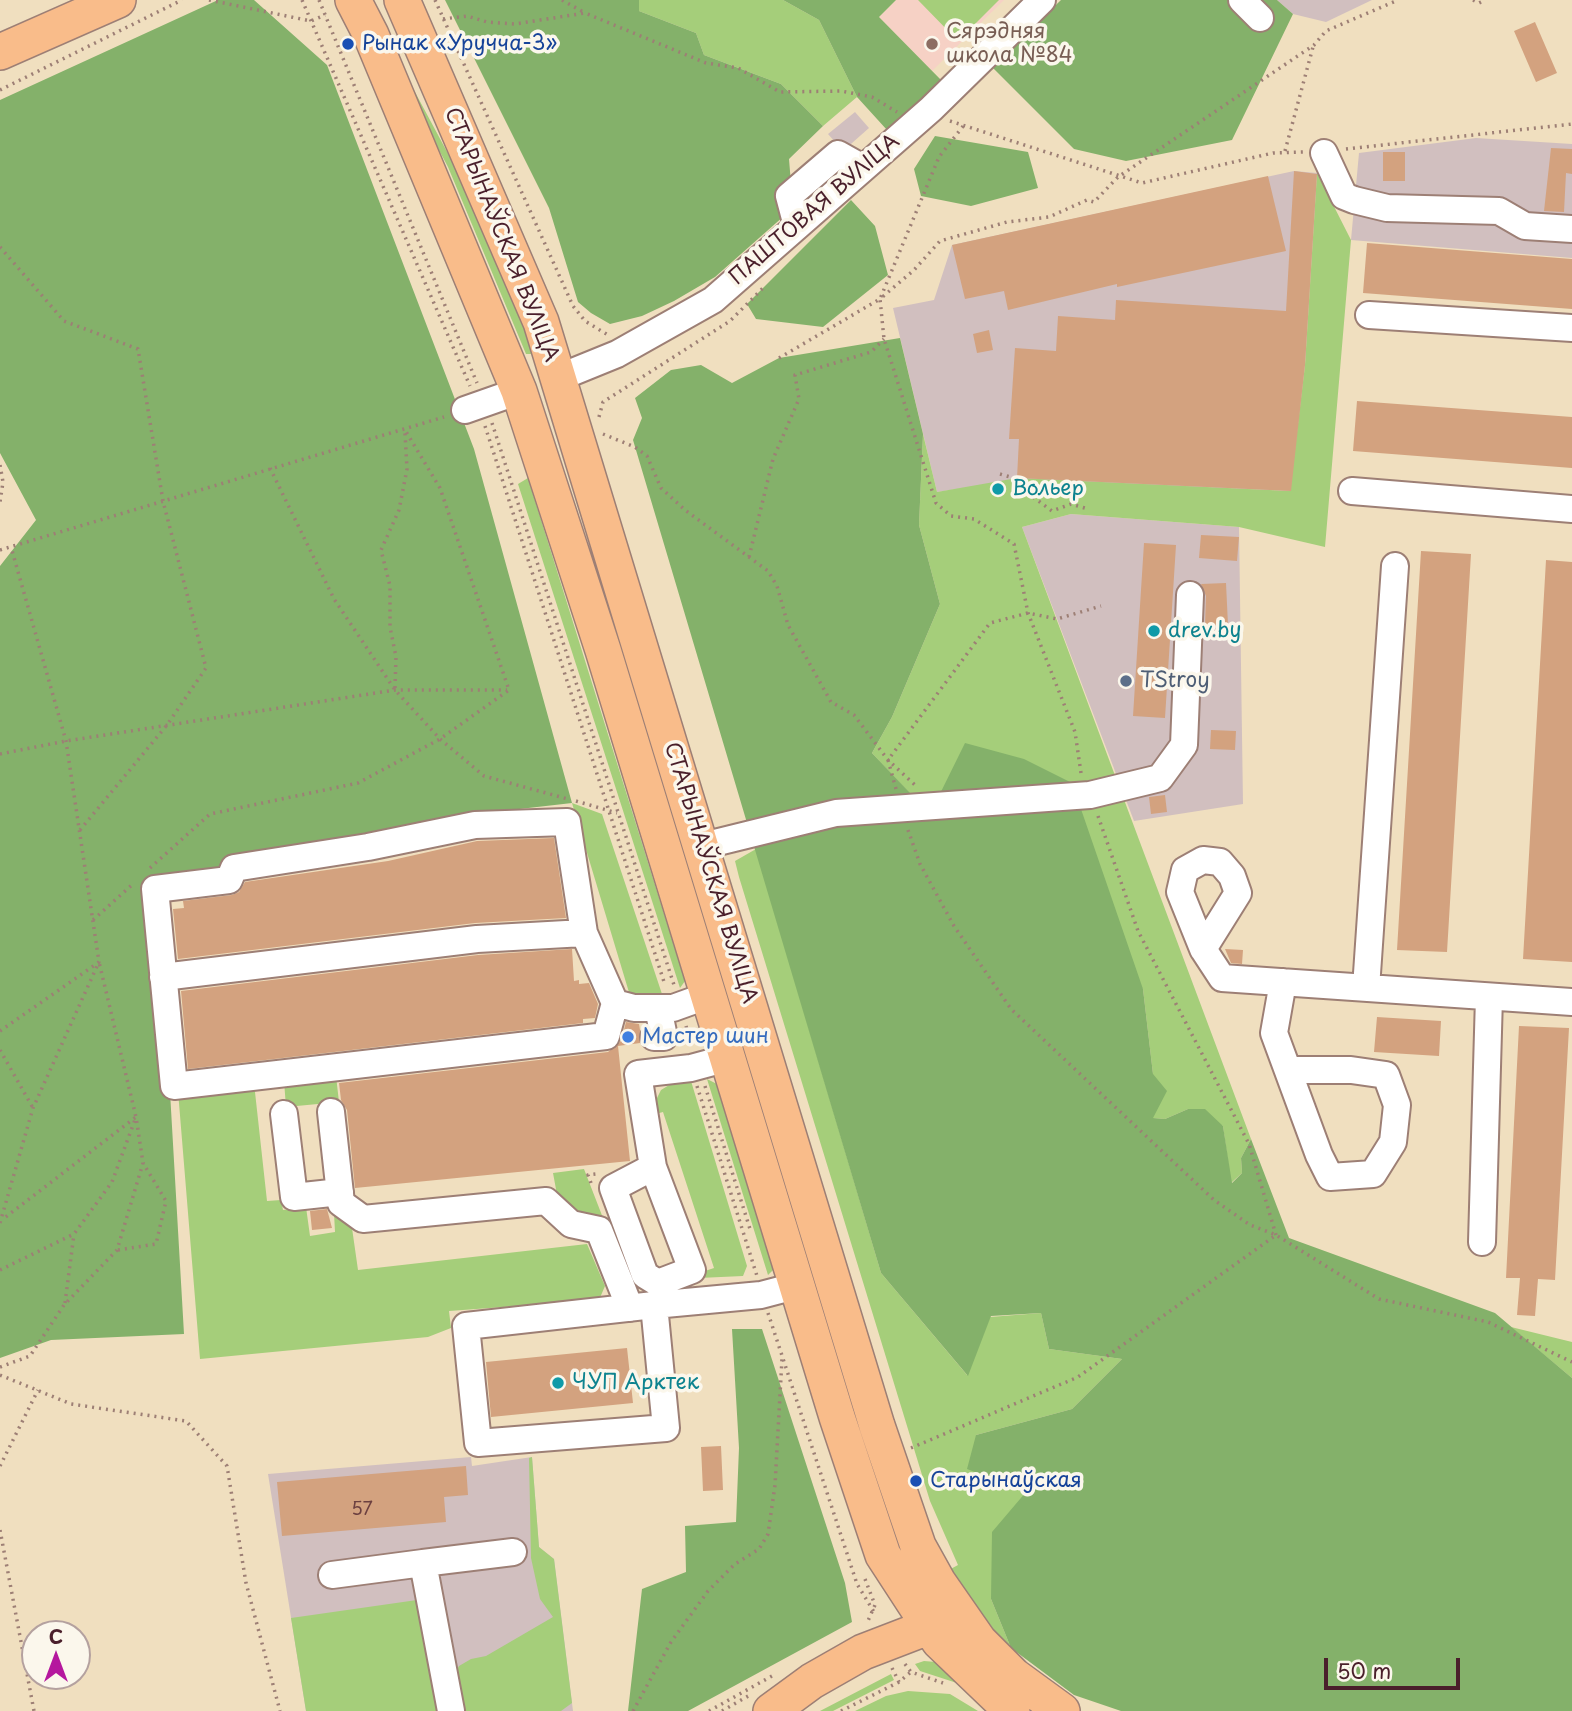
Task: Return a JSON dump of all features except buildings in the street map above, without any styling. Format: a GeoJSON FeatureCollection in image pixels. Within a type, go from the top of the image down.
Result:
{"type":"FeatureCollection","features":[{"type":"Feature","properties":{"kind":"main road"},"geometry":{"type":"LineString","coordinates":[[0,52],[118,0]]}},
{"type":"Feature","properties":{"kind":"main road","name":"СТАРЫНАЎСКАЯ ВУЛІЦА"},"geometry":{"type":"LineString","coordinates":[[402,0],[541,322],[889,1465],[918,1546],[973,1654],[1012,1711]]}},
{"type":"Feature","properties":{"kind":"main road","name":"СТАРЫНАЎСКАЯ ВУЛІЦА"},"geometry":{"type":"LineString","coordinates":[[339,8],[381,58],[519,391],[680,1004],[799,1285],[837,1417],[872,1561],[928,1627]]}},
{"type":"Feature","properties":{"kind":"main road"},"geometry":{"type":"LineString","coordinates":[[519,391],[558,378]]}},
{"type":"Feature","properties":{"kind":"main road"},"geometry":{"type":"LineString","coordinates":[[803,1711],[885,1644],[893,1614],[872,1561]]}},
{"type":"Feature","properties":{"kind":"main road"},"geometry":{"type":"LineString","coordinates":[[928,1627],[937,1608],[938,1582]]}},
{"type":"Feature","properties":{"kind":"main road"},"geometry":{"type":"LineString","coordinates":[[772,1711],[813,1681],[885,1644],[928,1627],[938,1625],[956,1628],[973,1654],[930,1657],[885,1644]]}},
{"type":"Feature","properties":{"kind":"main road","name":"СТАРЫНАЎСКАЯ ВУЛІЦА"},"geometry":{"type":"LineString","coordinates":[[973,1654],[1014,1676],[1062,1711]]}},
{"type":"Feature","properties":{"kind":"street","name":"ПАШТОВАЯ ВУЛІЦА"},"geometry":{"type":"LineString","coordinates":[[558,378],[617,354],[713,300],[931,109],[1042,0]]}},
{"type":"Feature","properties":{"kind":"street"},"geometry":{"type":"LineString","coordinates":[[1324,153],[1344,196],[1354,200],[1387,208],[1499,211],[1525,226],[1572,229]]}},
{"type":"Feature","properties":{"kind":"street"},"geometry":{"type":"LineString","coordinates":[[1369,315],[1572,328]]}},
{"type":"Feature","properties":{"kind":"street"},"geometry":{"type":"LineString","coordinates":[[476,406],[519,391]]}},
{"type":"Feature","properties":{"kind":"street"},"geometry":{"type":"LineString","coordinates":[[1352,491],[1572,509]]}},
{"type":"Feature","properties":{"kind":"street"},"geometry":{"type":"LineString","coordinates":[[1366,988],[1395,566]]}},
{"type":"Feature","properties":{"kind":"street"},"geometry":{"type":"LineString","coordinates":[[702,846],[836,813],[1090,795],[1160,778],[1184,745],[1190,595]]}},
{"type":"Feature","properties":{"kind":"street"},"geometry":{"type":"LineString","coordinates":[[567,822],[583,933],[614,1003],[606,1036],[174,1086],[163,977],[155,889],[229,880],[234,868],[368,847],[475,825],[567,822]]}},
{"type":"Feature","properties":{"kind":"street"},"geometry":{"type":"LineString","coordinates":[[163,977],[477,939],[583,933]]}},
{"type":"Feature","properties":{"kind":"street"},"geometry":{"type":"LineString","coordinates":[[1203,949],[1222,978],[1572,1002]]}},
{"type":"Feature","properties":{"kind":"street"},"geometry":{"type":"LineString","coordinates":[[1283,982],[1274,1033],[1287,1070],[1330,1177],[1373,1174],[1393,1142],[1397,1105],[1386,1075],[1351,1070],[1287,1070]]}},
{"type":"Feature","properties":{"kind":"street"},"geometry":{"type":"LineString","coordinates":[[1482,1242],[1489,997]]}},
{"type":"Feature","properties":{"kind":"street"},"geometry":{"type":"LineString","coordinates":[[614,1003],[680,1004],[664,1037],[654,1037]]}},
{"type":"Feature","properties":{"kind":"street"},"geometry":{"type":"LineString","coordinates":[[653,1167],[638,1074],[706,1064]]}},
{"type":"Feature","properties":{"kind":"street"},"geometry":{"type":"LineString","coordinates":[[331,1112],[341,1203],[363,1219],[546,1200],[571,1224],[599,1230],[642,1307],[666,1428],[478,1443],[466,1326],[642,1307],[761,1295],[799,1285]]}},
{"type":"Feature","properties":{"kind":"street"},"geometry":{"type":"LineString","coordinates":[[284,1114],[294,1197],[340,1192]]}},
{"type":"Feature","properties":{"kind":"street"},"geometry":{"type":"LineString","coordinates":[[332,1575],[513,1552]]}},
{"type":"Feature","properties":{"kind":"street"},"geometry":{"type":"LineString","coordinates":[[423,1563],[451,1711]]}},
{"type":"Feature","properties":{"kind":"path"},"geometry":{"type":"LineString","coordinates":[[0,90],[182,0]]}},
{"type":"Feature","properties":{"kind":"path"},"geometry":{"type":"LineString","coordinates":[[209,0],[311,21],[339,8]]}},
{"type":"Feature","properties":{"kind":"path"},"geometry":{"type":"LineString","coordinates":[[302,0],[422,272],[476,406],[609,810],[680,1004],[706,1064],[750,1230]]}},
{"type":"Feature","properties":{"kind":"path"},"geometry":{"type":"LineString","coordinates":[[319,0],[339,8]]}},
{"type":"Feature","properties":{"kind":"path"},"geometry":{"type":"LineString","coordinates":[[435,0],[573,306],[584,321],[607,334],[617,354]]}},
{"type":"Feature","properties":{"kind":"path"},"geometry":{"type":"LineString","coordinates":[[562,0],[585,13],[706,63],[738,68],[780,92],[841,91],[872,97],[892,107],[901,118]]}},
{"type":"Feature","properties":{"kind":"path"},"geometry":{"type":"LineString","coordinates":[[779,358],[880,299],[914,270],[940,241],[1007,222],[1049,217],[1087,200],[1094,202],[1118,177],[1314,45],[1326,31],[1398,0]]}},
{"type":"Feature","properties":{"kind":"path"},"geometry":{"type":"LineString","coordinates":[[1473,0],[1479,3],[1485,0]]}},
{"type":"Feature","properties":{"kind":"path"},"geometry":{"type":"LineString","coordinates":[[339,8],[346,66],[476,406],[680,1004]]}},
{"type":"Feature","properties":{"kind":"path"},"geometry":{"type":"LineString","coordinates":[[443,19],[467,16],[486,22],[515,24],[585,13]]}},
{"type":"Feature","properties":{"kind":"path"},"geometry":{"type":"LineString","coordinates":[[1285,151],[1314,45]]}},
{"type":"Feature","properties":{"kind":"path"},"geometry":{"type":"LineString","coordinates":[[346,66],[356,63]]}},
{"type":"Feature","properties":{"kind":"path"},"geometry":{"type":"LineString","coordinates":[[940,117],[1142,183],[1285,151],[1324,153],[1397,142],[1572,124]]}},
{"type":"Feature","properties":{"kind":"path"},"geometry":{"type":"LineString","coordinates":[[964,125],[939,157],[880,299],[884,339],[936,503],[951,516],[974,519],[1014,544],[1028,613],[1075,732],[1079,767],[1138,932],[1249,1144],[1276,1235]]}},
{"type":"Feature","properties":{"kind":"path"},"geometry":{"type":"LineString","coordinates":[[0,247],[64,321],[138,349],[163,501],[206,668],[167,725],[80,830]]}},
{"type":"Feature","properties":{"kind":"path"},"geometry":{"type":"LineString","coordinates":[[602,442],[599,412],[603,401],[730,321],[766,285]]}},
{"type":"Feature","properties":{"kind":"path"},"geometry":{"type":"LineString","coordinates":[[749,557],[773,459],[799,399],[796,375],[871,352],[884,339]]}},
{"type":"Feature","properties":{"kind":"path"},"geometry":{"type":"LineString","coordinates":[[0,550],[405,430],[476,406]]}},
{"type":"Feature","properties":{"kind":"path"},"geometry":{"type":"LineString","coordinates":[[395,690],[396,657],[390,627],[390,586],[381,550],[399,510],[407,469],[405,430]]}},
{"type":"Feature","properties":{"kind":"path"},"geometry":{"type":"LineString","coordinates":[[405,430],[440,488],[509,690]]}},
{"type":"Feature","properties":{"kind":"path"},"geometry":{"type":"LineString","coordinates":[[601,434],[635,447],[647,456],[661,488],[685,510],[768,571],[777,586],[788,625],[831,702],[854,715],[888,761],[916,786]]}},
{"type":"Feature","properties":{"kind":"path"},"geometry":{"type":"LineString","coordinates":[[0,465],[3,482],[0,502]]}},
{"type":"Feature","properties":{"kind":"path"},"geometry":{"type":"LineString","coordinates":[[270,468],[334,599],[395,690],[440,739],[484,776],[617,813]]}},
{"type":"Feature","properties":{"kind":"path"},"geometry":{"type":"LineString","coordinates":[[1000,474],[1017,479],[1033,497],[1052,510],[1071,504],[1088,509]]}},
{"type":"Feature","properties":{"kind":"path"},"geometry":{"type":"LineString","coordinates":[[11,547],[66,741],[99,962],[136,1117],[143,1163],[166,1201],[156,1244],[117,1250]]}},
{"type":"Feature","properties":{"kind":"path"},"geometry":{"type":"LineString","coordinates":[[888,761],[990,623],[1028,613],[1056,619],[1101,606]]}},
{"type":"Feature","properties":{"kind":"path"},"geometry":{"type":"LineString","coordinates":[[0,754],[66,741],[395,690],[509,690]]}},
{"type":"Feature","properties":{"kind":"path"},"geometry":{"type":"LineString","coordinates":[[93,920],[211,814],[358,783],[440,739],[509,690]]}},
{"type":"Feature","properties":{"kind":"path"},"geometry":{"type":"LineString","coordinates":[[888,761],[920,864],[954,926],[1011,1009],[1213,1200],[1250,1225],[1276,1235],[1379,1299],[1488,1322],[1572,1362]]}},
{"type":"Feature","properties":{"kind":"path"},"geometry":{"type":"LineString","coordinates":[[0,1031],[99,962]]}},
{"type":"Feature","properties":{"kind":"path"},"geometry":{"type":"LineString","coordinates":[[1,1221],[33,1108],[99,962]]}},
{"type":"Feature","properties":{"kind":"path"},"geometry":{"type":"LineString","coordinates":[[0,1050],[33,1108]]}},
{"type":"Feature","properties":{"kind":"path"},"geometry":{"type":"LineString","coordinates":[[706,1064],[761,1295],[857,1584],[885,1644]]}},
{"type":"Feature","properties":{"kind":"path"},"geometry":{"type":"LineString","coordinates":[[1,1221],[136,1117]]}},
{"type":"Feature","properties":{"kind":"path"},"geometry":{"type":"LineString","coordinates":[[64,1305],[74,1234],[111,1182],[136,1117]]}},
{"type":"Feature","properties":{"kind":"path"},"geometry":{"type":"LineString","coordinates":[[0,1367],[30,1356],[64,1305],[117,1250],[143,1163]]}},
{"type":"Feature","properties":{"kind":"path"},"geometry":{"type":"LineString","coordinates":[[0,1270],[74,1234]]}},
{"type":"Feature","properties":{"kind":"path"},"geometry":{"type":"LineString","coordinates":[[908,1449],[1078,1377],[1276,1235]]}},
{"type":"Feature","properties":{"kind":"path"},"geometry":{"type":"LineString","coordinates":[[634,1711],[671,1642],[708,1591],[735,1564],[759,1549],[768,1534],[775,1485],[778,1386],[782,1357]]}},
{"type":"Feature","properties":{"kind":"path"},"geometry":{"type":"LineString","coordinates":[[0,1375],[71,1404],[186,1421],[228,1466],[246,1583],[280,1711]]}},
{"type":"Feature","properties":{"kind":"path"},"geometry":{"type":"LineString","coordinates":[[0,1466],[38,1390]]}},
{"type":"Feature","properties":{"kind":"path"},"geometry":{"type":"LineString","coordinates":[[820,1448],[847,1532]]}},
{"type":"Feature","properties":{"kind":"path"},"geometry":{"type":"LineString","coordinates":[[0,1530],[34,1711]]}},
{"type":"Feature","properties":{"kind":"path"},"geometry":{"type":"LineString","coordinates":[[841,1711],[885,1644],[871,1591],[872,1561]]}},
{"type":"Feature","properties":{"kind":"path"},"geometry":{"type":"LineString","coordinates":[[709,1711],[782,1670]]}},
{"type":"Feature","properties":{"kind":"shaded area","name":"Сярэдняя школа №84"},"geometry":{"type":"Polygon","coordinates":[[[896,0],[1004,0],[932,71],[879,17],[896,0]]]}},
{"type":"Feature","properties":{"kind":"shaded area"},"geometry":{"type":"Polygon","coordinates":[[[1277,0],[1372,0],[1326,22],[1293,14],[1277,0]]]}},
{"type":"Feature","properties":{"kind":"shaded area"},"geometry":{"type":"Polygon","coordinates":[[[855,112],[869,128],[843,151],[828,134],[855,112]]]}},
{"type":"Feature","properties":{"kind":"shaded area"},"geometry":{"type":"Polygon","coordinates":[[[1476,138],[1572,144],[1572,258],[1351,240],[1359,153],[1476,138]]]}},
{"type":"Feature","properties":{"kind":"shaded area"},"geometry":{"type":"Polygon","coordinates":[[[1294,171],[1317,173],[1305,365],[1291,491],[1018,480],[937,492],[893,308],[934,300],[952,245],[1294,171]]]}},
{"type":"Feature","properties":{"kind":"shaded area"},"geometry":{"type":"Polygon","coordinates":[[[1071,514],[1239,527],[1243,804],[1134,821],[1022,527],[1071,514]]]}},
{"type":"Feature","properties":{"kind":"shaded area"},"geometry":{"type":"Polygon","coordinates":[[[471,1457],[472,1466],[532,1457],[539,1547],[554,1559],[573,1711],[306,1711],[268,1474],[471,1457]]]}},
{"type":"Feature","properties":{"kind":"green space"},"geometry":{"type":"Polygon","coordinates":[[[218,0],[254,0],[327,65],[474,449],[572,803],[476,814],[224,873],[150,882],[170,1092],[184,1334],[51,1340],[0,1358],[0,566],[36,520],[0,453],[0,100],[218,0]]]}},
{"type":"Feature","properties":{"kind":"green space"},"geometry":{"type":"Polygon","coordinates":[[[445,0],[639,0],[639,11],[696,33],[704,55],[781,84],[823,126],[789,159],[793,208],[715,277],[674,301],[642,316],[610,324],[591,313],[578,302],[549,208],[445,0]]]}},
{"type":"Feature","properties":{"kind":"green space"},"geometry":{"type":"Polygon","coordinates":[[[639,0],[783,0],[819,20],[857,97],[823,126],[781,84],[704,55],[696,33],[639,11],[639,0]]]}},
{"type":"Feature","properties":{"kind":"green space"},"geometry":{"type":"Polygon","coordinates":[[[783,0],[896,0],[879,17],[942,81],[887,130],[857,97],[819,20],[783,0]]]}},
{"type":"Feature","properties":{"kind":"green space"},"geometry":{"type":"Polygon","coordinates":[[[918,0],[999,0],[958,41],[918,0]]]}},
{"type":"Feature","properties":{"kind":"green space"},"geometry":{"type":"Polygon","coordinates":[[[1061,0],[1277,0],[1293,14],[1232,140],[1126,161],[1074,149],[992,67],[1061,0]]]}},
{"type":"Feature","properties":{"kind":"green space"},"geometry":{"type":"Polygon","coordinates":[[[401,66],[460,176],[518,306],[534,354],[526,354],[448,167],[395,67],[401,66]]]}},
{"type":"Feature","properties":{"kind":"green space"},"geometry":{"type":"Polygon","coordinates":[[[935,136],[1028,152],[1038,188],[971,206],[921,196],[914,169],[935,136]]]}},
{"type":"Feature","properties":{"kind":"green space"},"geometry":{"type":"Polygon","coordinates":[[[1317,173],[1351,240],[1325,547],[1239,527],[1071,514],[1022,527],[1251,1139],[1241,1158],[1242,1173],[1231,1183],[1223,1126],[1188,1109],[1165,1119],[1152,1118],[1153,1074],[1143,989],[930,815],[872,753],[892,717],[940,604],[919,525],[923,434],[937,492],[1017,478],[1290,491],[1305,365],[1317,173]]]}},
{"type":"Feature","properties":{"kind":"green space"},"geometry":{"type":"Polygon","coordinates":[[[851,200],[875,226],[888,275],[823,327],[756,319],[747,304],[851,200]]]}},
{"type":"Feature","properties":{"kind":"green space"},"geometry":{"type":"Polygon","coordinates":[[[900,338],[923,434],[919,525],[940,604],[892,717],[872,753],[930,814],[965,743],[1024,759],[1072,783],[1143,989],[1153,1074],[1167,1091],[1153,1118],[1165,1119],[1188,1109],[1205,1109],[1223,1126],[1232,1183],[1242,1173],[1241,1158],[1251,1139],[1289,1238],[1495,1313],[1572,1378],[1572,1711],[1121,1711],[1074,1695],[1011,1648],[991,1599],[992,1532],[1026,1492],[967,1469],[976,1435],[1072,1409],[1122,1359],[1049,1349],[1041,1313],[991,1316],[968,1376],[881,1273],[633,440],[642,418],[635,398],[671,370],[701,365],[732,383],[779,358],[900,338]]]}},
{"type":"Feature","properties":{"kind":"green space"},"geometry":{"type":"Polygon","coordinates":[[[528,478],[685,981],[680,988],[518,484],[528,478]]]}},
{"type":"Feature","properties":{"kind":"green space"},"geometry":{"type":"Polygon","coordinates":[[[572,803],[602,814],[663,997],[631,999],[572,803]]]}},
{"type":"Feature","properties":{"kind":"green space"},"geometry":{"type":"Polygon","coordinates":[[[756,849],[881,1273],[967,1375],[990,1317],[1041,1313],[1049,1349],[1122,1359],[1072,1409],[976,1435],[1026,1492],[991,1599],[1011,1648],[983,1619],[947,1571],[958,1565],[930,1501],[739,877],[735,861],[756,849]]]}},
{"type":"Feature","properties":{"kind":"green space"},"geometry":{"type":"Polygon","coordinates":[[[336,1076],[339,1102],[286,1107],[284,1081],[336,1076]]]}},
{"type":"Feature","properties":{"kind":"green space"},"geometry":{"type":"Polygon","coordinates":[[[679,1079],[691,1081],[747,1266],[743,1276],[699,1278],[699,1273],[714,1268],[663,1112],[648,1116],[661,1090],[679,1079]]]}},
{"type":"Feature","properties":{"kind":"green space"},"geometry":{"type":"Polygon","coordinates":[[[707,1079],[717,1084],[774,1260],[774,1269],[768,1275],[707,1079]]]}},
{"type":"Feature","properties":{"kind":"green space"},"geometry":{"type":"Polygon","coordinates":[[[254,1083],[267,1201],[281,1200],[283,1210],[306,1207],[310,1236],[335,1232],[334,1213],[351,1221],[358,1270],[587,1244],[605,1286],[599,1300],[449,1311],[451,1328],[428,1337],[200,1359],[178,1091],[254,1083]]]}},
{"type":"Feature","properties":{"kind":"green space"},"geometry":{"type":"Polygon","coordinates":[[[584,1169],[603,1218],[581,1218],[558,1200],[553,1173],[584,1169]]]}},
{"type":"Feature","properties":{"kind":"green space"},"geometry":{"type":"Polygon","coordinates":[[[1511,1327],[1572,1342],[1572,1378],[1511,1327]]]}},
{"type":"Feature","properties":{"kind":"green space"},"geometry":{"type":"Polygon","coordinates":[[[732,1329],[762,1329],[845,1583],[852,1622],[688,1711],[628,1711],[642,1589],[686,1572],[685,1526],[736,1522],[739,1448],[732,1329]]]}},
{"type":"Feature","properties":{"kind":"green space"},"geometry":{"type":"Polygon","coordinates":[[[532,1457],[539,1547],[554,1559],[572,1703],[561,1711],[457,1711],[454,1675],[459,1666],[471,1659],[486,1656],[553,1617],[540,1599],[531,1558],[529,1458],[532,1457]]]}},
{"type":"Feature","properties":{"kind":"green space"},"geometry":{"type":"Polygon","coordinates":[[[417,1600],[438,1711],[306,1711],[291,1618],[417,1600]]]}},
{"type":"Feature","properties":{"kind":"green space"},"geometry":{"type":"Polygon","coordinates":[[[924,1661],[936,1662],[963,1685],[920,1671],[915,1664],[924,1661]]]}},
{"type":"Feature","properties":{"kind":"green space"},"geometry":{"type":"Polygon","coordinates":[[[891,1674],[894,1680],[833,1711],[820,1711],[891,1674]]]}},
{"type":"Feature","properties":{"kind":"green space"},"geometry":{"type":"Polygon","coordinates":[[[908,1691],[950,1694],[978,1711],[855,1711],[886,1696],[908,1691]]]}},
{"type":"Feature","properties":{"kind":"place","name":"Рынак «Уручча-3»"},"geometry":{"type":"Point","coordinates":[348,44]}},
{"type":"Feature","properties":{"kind":"place","name":"Сярэдняя школа №84"},"geometry":{"type":"Point","coordinates":[932,44]}},
{"type":"Feature","properties":{"kind":"place","name":"Вольер"},"geometry":{"type":"Point","coordinates":[998,489]}},
{"type":"Feature","properties":{"kind":"place","name":"drev.by"},"geometry":{"type":"Point","coordinates":[1154,631]}},
{"type":"Feature","properties":{"kind":"place","name":"TStroy"},"geometry":{"type":"Point","coordinates":[1126,681]}},
{"type":"Feature","properties":{"kind":"place","name":"Мастер шин"},"geometry":{"type":"Point","coordinates":[628,1037]}},
{"type":"Feature","properties":{"kind":"place","name":"ЧУП Арктек"},"geometry":{"type":"Point","coordinates":[558,1383]}},
{"type":"Feature","properties":{"kind":"place","name":"Старынаўская"},"geometry":{"type":"Point","coordinates":[916,1481]}}]}
